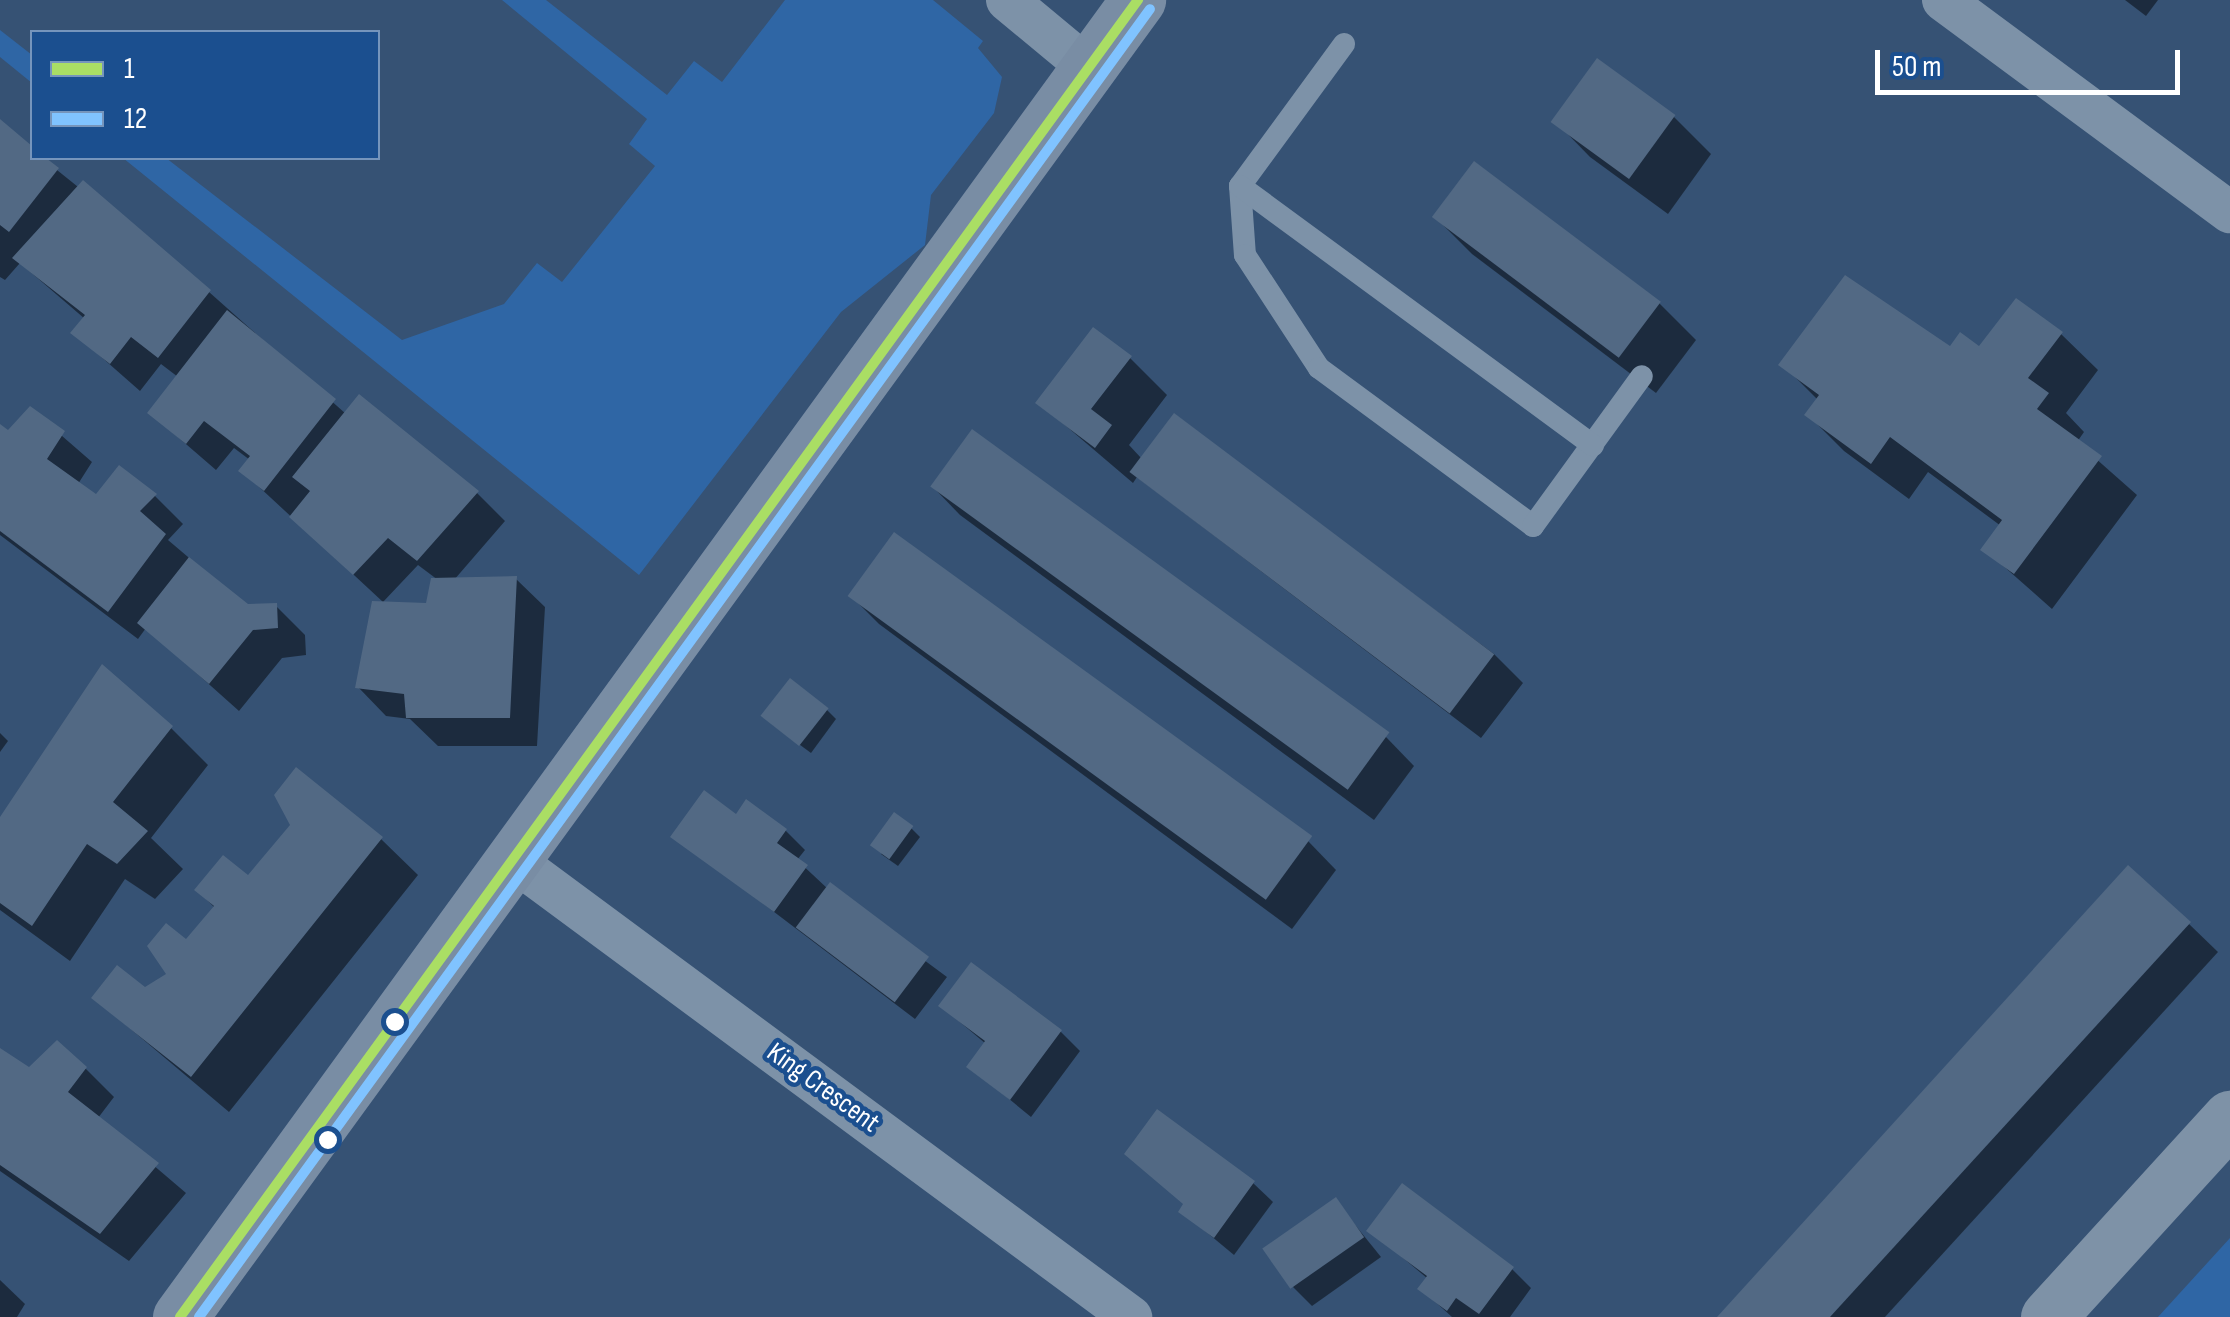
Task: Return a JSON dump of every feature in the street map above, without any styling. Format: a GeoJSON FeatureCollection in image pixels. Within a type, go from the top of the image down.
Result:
{"type":"FeatureCollection","features":[{"type":"Feature","properties":{"kind":"highway"},"geometry":{"type":"LineString","coordinates":[[2048,1317],[2230,1118]]}},
{"type":"Feature","properties":{"kind":"street"},"geometry":{"type":"LineString","coordinates":[[1007,0],[1090,68]]}},
{"type":"Feature","properties":{"kind":"street"},"geometry":{"type":"LineString","coordinates":[[180,1317],[1138,0]]}},
{"type":"Feature","properties":{"kind":"street"},"geometry":{"type":"LineString","coordinates":[[1943,0],[2230,212]]}},
{"type":"Feature","properties":{"kind":"street","name":"King Crescent"},"geometry":{"type":"LineString","coordinates":[[514,860],[1131,1317]]}},
{"type":"Feature","properties":{"kind":"lane"},"geometry":{"type":"LineString","coordinates":[[1344,44],[1240,186],[1244,255],[1319,368],[1533,526],[1642,376]]}},
{"type":"Feature","properties":{"kind":"lane"},"geometry":{"type":"LineString","coordinates":[[1240,186],[1593,444]]}},
{"type":"Feature","properties":{"kind":"shaded area"},"geometry":{"type":"Polygon","coordinates":[[[502,0],[546,0],[667,95],[694,61],[722,82],[785,0],[933,0],[983,41],[978,48],[1002,77],[994,113],[931,195],[925,245],[841,312],[639,575],[125,160],[169,160],[402,340],[504,304],[537,263],[562,282],[655,166],[629,144],[647,119],[502,0]]]}},
{"type":"Feature","properties":{"kind":"shaded area"},"geometry":{"type":"Polygon","coordinates":[[[0,30],[30,53],[30,81],[0,57],[0,30]]]}},
{"type":"Feature","properties":{"kind":"shaded area"},"geometry":{"type":"Polygon","coordinates":[[[2230,1238],[2230,1317],[2158,1317],[2230,1238]]]}},
{"type":"Feature","properties":{"kind":"building"},"geometry":{"type":"Polygon","coordinates":[[[1597,58],[1675,115],[1629,179],[1551,122],[1597,58]]]}},
{"type":"Feature","properties":{"kind":"building"},"geometry":{"type":"Polygon","coordinates":[[[0,119],[30,144],[30,160],[49,160],[59,168],[9,232],[0,225],[0,119]]]}},
{"type":"Feature","properties":{"kind":"building"},"geometry":{"type":"Polygon","coordinates":[[[1474,161],[1661,302],[1619,358],[1432,217],[1474,161]]]}},
{"type":"Feature","properties":{"kind":"building"},"geometry":{"type":"Polygon","coordinates":[[[83,180],[211,290],[158,358],[131,337],[110,364],[70,333],[85,315],[12,258],[83,180]]]}},
{"type":"Feature","properties":{"kind":"building"},"geometry":{"type":"Polygon","coordinates":[[[1845,275],[1950,346],[1960,332],[1979,346],[2016,298],[2063,332],[2028,378],[2049,393],[2037,409],[2102,456],[2014,574],[1980,550],[2002,520],[1890,437],[1871,464],[1804,415],[1819,395],[1778,365],[1845,275]]]}},
{"type":"Feature","properties":{"kind":"building"},"geometry":{"type":"Polygon","coordinates":[[[227,310],[336,399],[264,491],[238,471],[250,456],[204,421],[186,444],[147,413],[227,310]]]}},
{"type":"Feature","properties":{"kind":"building"},"geometry":{"type":"Polygon","coordinates":[[[1093,327],[1132,356],[1091,409],[1112,425],[1095,448],[1035,403],[1093,327]]]}},
{"type":"Feature","properties":{"kind":"building"},"geometry":{"type":"Polygon","coordinates":[[[359,394],[479,491],[417,561],[388,538],[353,575],[289,517],[310,491],[292,477],[359,394]]]}},
{"type":"Feature","properties":{"kind":"building"},"geometry":{"type":"Polygon","coordinates":[[[30,406],[65,431],[47,459],[96,494],[119,465],[157,494],[140,511],[166,534],[108,612],[0,531],[0,424],[8,430],[30,406]]]}},
{"type":"Feature","properties":{"kind":"building"},"geometry":{"type":"Polygon","coordinates":[[[1174,413],[1494,654],[1450,713],[1129,472],[1174,413]]]}},
{"type":"Feature","properties":{"kind":"building"},"geometry":{"type":"Polygon","coordinates":[[[972,429],[1389,732],[1348,790],[930,486],[972,429]]]}},
{"type":"Feature","properties":{"kind":"building"},"geometry":{"type":"Polygon","coordinates":[[[894,532],[1312,836],[1266,900],[848,596],[894,532]]]}},
{"type":"Feature","properties":{"kind":"building"},"geometry":{"type":"Polygon","coordinates":[[[189,557],[248,604],[277,603],[278,628],[253,630],[209,684],[137,623],[189,557]]]}},
{"type":"Feature","properties":{"kind":"building"},"geometry":{"type":"Polygon","coordinates":[[[517,576],[510,718],[406,718],[404,694],[355,688],[372,601],[426,603],[431,578],[517,576]]]}},
{"type":"Feature","properties":{"kind":"building"},"geometry":{"type":"Polygon","coordinates":[[[102,664],[173,726],[113,802],[148,831],[117,864],[87,844],[32,926],[0,903],[0,817],[102,664]]]}},
{"type":"Feature","properties":{"kind":"building"},"geometry":{"type":"Polygon","coordinates":[[[790,678],[829,708],[799,746],[760,716],[790,678]]]}},
{"type":"Feature","properties":{"kind":"building"},"geometry":{"type":"Polygon","coordinates":[[[296,767],[383,837],[191,1077],[91,998],[117,965],[145,987],[166,974],[147,946],[166,923],[186,939],[214,906],[194,890],[223,855],[248,875],[290,825],[274,795],[296,767]]]}},
{"type":"Feature","properties":{"kind":"building"},"geometry":{"type":"Polygon","coordinates":[[[704,790],[736,814],[746,799],[787,829],[777,843],[808,865],[774,912],[670,837],[704,790]]]}},
{"type":"Feature","properties":{"kind":"building"},"geometry":{"type":"Polygon","coordinates":[[[894,812],[913,826],[889,859],[870,845],[894,812]]]}},
{"type":"Feature","properties":{"kind":"building"},"geometry":{"type":"Polygon","coordinates":[[[2128,865],[2191,922],[1830,1317],[1717,1317],[2128,865]]]}},
{"type":"Feature","properties":{"kind":"building"},"geometry":{"type":"Polygon","coordinates":[[[830,882],[929,957],[895,1002],[796,928],[830,882]]]}},
{"type":"Feature","properties":{"kind":"building"},"geometry":{"type":"Polygon","coordinates":[[[971,962],[1062,1030],[1010,1100],[966,1067],[985,1041],[938,1006],[971,962]]]}},
{"type":"Feature","properties":{"kind":"building"},"geometry":{"type":"Polygon","coordinates":[[[57,1040],[87,1067],[68,1092],[159,1163],[100,1234],[0,1165],[0,1048],[29,1067],[57,1040]]]}},
{"type":"Feature","properties":{"kind":"building"},"geometry":{"type":"Polygon","coordinates":[[[1157,1109],[1255,1181],[1214,1238],[1178,1212],[1183,1204],[1124,1154],[1157,1109]]]}},
{"type":"Feature","properties":{"kind":"building"},"geometry":{"type":"Polygon","coordinates":[[[1402,1183],[1514,1267],[1479,1314],[1456,1298],[1447,1311],[1417,1289],[1427,1276],[1366,1231],[1402,1183]]]}},
{"type":"Feature","properties":{"kind":"building"},"geometry":{"type":"Polygon","coordinates":[[[1336,1197],[1364,1237],[1290,1289],[1262,1249],[1336,1197]]]}},
{"type":"Feature","properties":{"kind":"transit line","name":"1"},"geometry":{"type":"LineString","coordinates":[[180,1317],[1138,0]]}},
{"type":"Feature","properties":{"kind":"transit line","name":"12"},"geometry":{"type":"LineString","coordinates":[[199,1317],[1150,9]]}}]}
